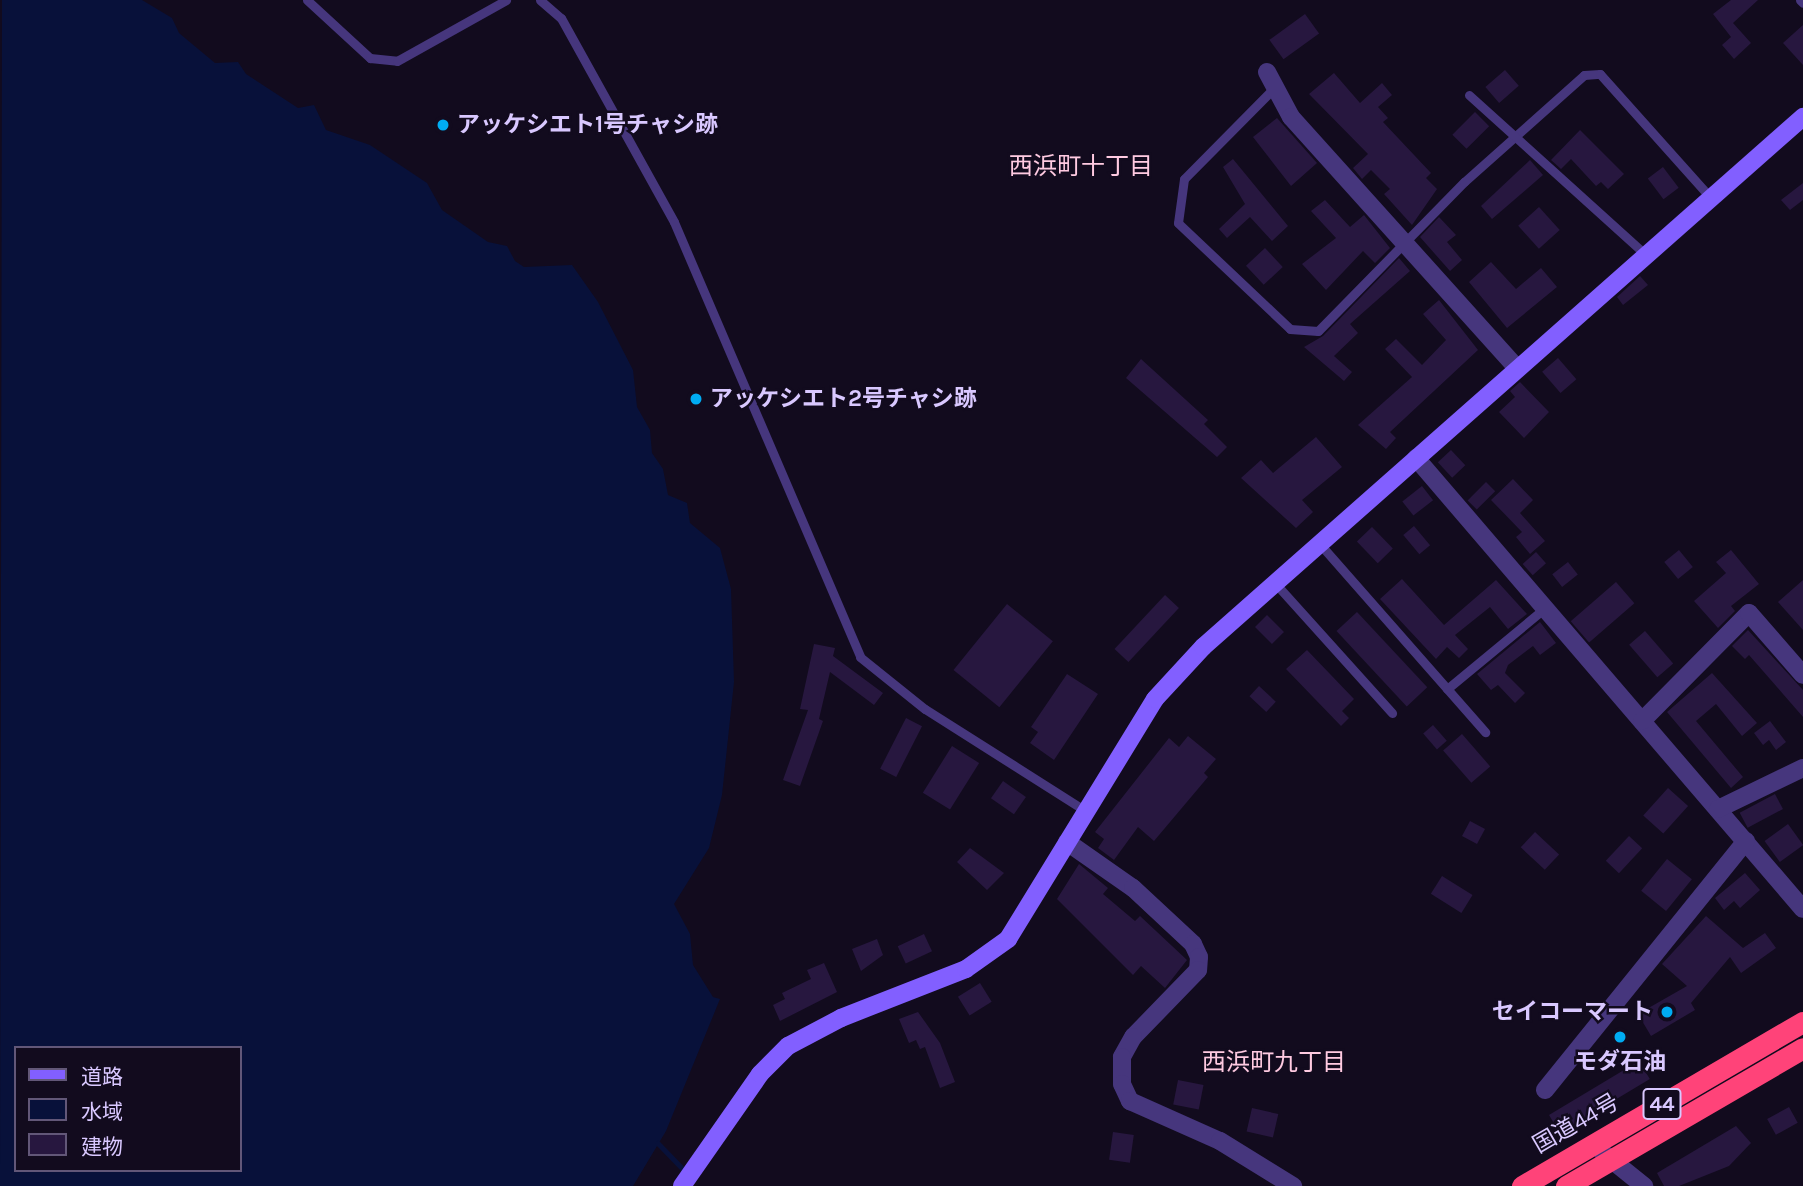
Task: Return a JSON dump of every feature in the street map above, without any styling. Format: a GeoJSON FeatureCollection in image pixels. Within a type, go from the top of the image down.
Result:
{"type":"FeatureCollection","features":[{"type":"Feature","properties":{"kind":"highway","name":"国道44号"},"geometry":{"type":"LineString","coordinates":[[1522,1186],[1803,1022]]}},
{"type":"Feature","properties":{"kind":"highway","name":"44"},"geometry":{"type":"LineString","coordinates":[[1566,1186],[1803,1048]]}},
{"type":"Feature","properties":{"kind":"street"},"geometry":{"type":"LineString","coordinates":[[1267,72],[1272,90],[1404,243],[1517,368]]}},
{"type":"Feature","properties":{"kind":"street"},"geometry":{"type":"LineString","coordinates":[[682,1186],[760,1074],[788,1046],[842,1018],[966,969],[1008,939],[1084,810],[1155,699],[1203,647],[1644,253],[1803,117]]}},
{"type":"Feature","properties":{"kind":"street"},"geometry":{"type":"LineString","coordinates":[[1416,458],[1803,909]]}},
{"type":"Feature","properties":{"kind":"street"},"geometry":{"type":"LineString","coordinates":[[1642,721],[1749,613],[1803,675]]}},
{"type":"Feature","properties":{"kind":"street"},"geometry":{"type":"LineString","coordinates":[[1718,809],[1803,768]]}},
{"type":"Feature","properties":{"kind":"street"},"geometry":{"type":"LineString","coordinates":[[1545,1090],[1746,841]]}},
{"type":"Feature","properties":{"kind":"street"},"geometry":{"type":"LineString","coordinates":[[1067,842],[1133,888],[1193,944],[1199,957],[1198,970],[1133,1037],[1122,1057],[1122,1084],[1130,1101],[1220,1141],[1293,1186]]}},
{"type":"Feature","properties":{"kind":"street"},"geometry":{"type":"LineString","coordinates":[[1594,1144],[1644,1186]]}},
{"type":"Feature","properties":{"kind":"lane"},"geometry":{"type":"LineString","coordinates":[[307,0],[370,58],[397,61],[506,0]]}},
{"type":"Feature","properties":{"kind":"lane"},"geometry":{"type":"LineString","coordinates":[[540,0],[561,18],[674,222],[860,657],[925,709],[1084,810]]}},
{"type":"Feature","properties":{"kind":"lane"},"geometry":{"type":"LineString","coordinates":[[1272,90],[1184,179],[1178,223],[1290,329],[1318,331],[1404,243],[1584,75],[1600,74],[1710,197]]}},
{"type":"Feature","properties":{"kind":"lane"},"geometry":{"type":"LineString","coordinates":[[1469,95],[1515,140],[1644,253]]}},
{"type":"Feature","properties":{"kind":"lane"},"geometry":{"type":"LineString","coordinates":[[1319,543],[1485,732]]}},
{"type":"Feature","properties":{"kind":"lane"},"geometry":{"type":"LineString","coordinates":[[1275,583],[1392,713]]}},
{"type":"Feature","properties":{"kind":"lane"},"geometry":{"type":"LineString","coordinates":[[1447,689],[1545,608]]}},
{"type":"Feature","properties":{"kind":"water"},"geometry":{"type":"Polygon","coordinates":[[[2,0],[142,0],[172,18],[179,33],[215,63],[238,62],[246,74],[298,108],[314,105],[326,130],[370,145],[427,183],[442,210],[488,242],[507,246],[515,261],[524,267],[572,265],[598,302],[633,370],[637,407],[650,430],[652,453],[663,469],[668,495],[687,503],[690,523],[720,548],[731,589],[734,682],[722,795],[709,848],[674,904],[690,934],[693,965],[713,997],[720,999],[666,1131],[633,1186],[0,1186],[2,0]]]}},
{"type":"Feature","properties":{"kind":"building"},"geometry":{"type":"Polygon","coordinates":[[[1731,0],[1758,0],[1733,23],[1751,43],[1734,59],[1722,45],[1731,37],[1713,14],[1731,0]]]}},
{"type":"Feature","properties":{"kind":"building"},"geometry":{"type":"Polygon","coordinates":[[[1305,14],[1319,33],[1284,59],[1269,40],[1305,14]]]}},
{"type":"Feature","properties":{"kind":"building"},"geometry":{"type":"Polygon","coordinates":[[[1803,25],[1803,65],[1783,43],[1803,25]]]}},
{"type":"Feature","properties":{"kind":"building"},"geometry":{"type":"Polygon","coordinates":[[[1505,70],[1519,86],[1499,103],[1485,87],[1505,70]]]}},
{"type":"Feature","properties":{"kind":"building"},"geometry":{"type":"Polygon","coordinates":[[[1334,73],[1360,103],[1382,83],[1392,95],[1378,107],[1388,118],[1383,122],[1431,173],[1426,178],[1437,189],[1412,225],[1384,194],[1390,189],[1371,170],[1362,179],[1353,168],[1368,154],[1309,94],[1334,73]]]}},
{"type":"Feature","properties":{"kind":"building"},"geometry":{"type":"Polygon","coordinates":[[[1475,112],[1489,126],[1467,149],[1452,135],[1475,112]]]}},
{"type":"Feature","properties":{"kind":"building"},"geometry":{"type":"Polygon","coordinates":[[[1277,118],[1317,163],[1291,186],[1253,137],[1277,118]]]}},
{"type":"Feature","properties":{"kind":"building"},"geometry":{"type":"Polygon","coordinates":[[[1580,130],[1624,174],[1608,189],[1601,182],[1596,186],[1571,159],[1561,169],[1551,160],[1580,130]]]}},
{"type":"Feature","properties":{"kind":"building"},"geometry":{"type":"Polygon","coordinates":[[[1233,159],[1288,226],[1272,241],[1250,217],[1227,238],[1219,229],[1245,204],[1223,167],[1233,159]]]}},
{"type":"Feature","properties":{"kind":"building"},"geometry":{"type":"Polygon","coordinates":[[[1530,160],[1543,175],[1492,219],[1481,206],[1530,160]]]}},
{"type":"Feature","properties":{"kind":"building"},"geometry":{"type":"Polygon","coordinates":[[[1663,167],[1679,188],[1663,199],[1648,178],[1663,167]]]}},
{"type":"Feature","properties":{"kind":"building"},"geometry":{"type":"Polygon","coordinates":[[[1803,183],[1803,200],[1790,210],[1781,200],[1803,183]]]}},
{"type":"Feature","properties":{"kind":"building"},"geometry":{"type":"Polygon","coordinates":[[[1325,200],[1350,227],[1364,215],[1390,248],[1375,263],[1363,251],[1326,290],[1302,264],[1336,238],[1311,211],[1325,200]]]}},
{"type":"Feature","properties":{"kind":"building"},"geometry":{"type":"Polygon","coordinates":[[[1539,207],[1560,230],[1539,249],[1518,226],[1539,207]]]}},
{"type":"Feature","properties":{"kind":"building"},"geometry":{"type":"Polygon","coordinates":[[[1439,217],[1456,235],[1447,242],[1462,260],[1450,271],[1420,237],[1439,217]]]}},
{"type":"Feature","properties":{"kind":"building"},"geometry":{"type":"Polygon","coordinates":[[[1265,248],[1283,267],[1264,285],[1246,266],[1265,248]]]}},
{"type":"Feature","properties":{"kind":"building"},"geometry":{"type":"Polygon","coordinates":[[[1399,258],[1410,271],[1350,324],[1358,333],[1334,356],[1352,372],[1344,381],[1304,347],[1323,336],[1399,258]]]}},
{"type":"Feature","properties":{"kind":"building"},"geometry":{"type":"Polygon","coordinates":[[[1491,262],[1516,289],[1541,268],[1557,287],[1507,328],[1469,282],[1491,262]]]}},
{"type":"Feature","properties":{"kind":"building"},"geometry":{"type":"Polygon","coordinates":[[[1640,276],[1648,285],[1623,305],[1617,297],[1640,276]]]}},
{"type":"Feature","properties":{"kind":"building"},"geometry":{"type":"Polygon","coordinates":[[[1439,300],[1478,350],[1390,432],[1396,438],[1386,449],[1358,425],[1412,377],[1385,349],[1396,339],[1422,365],[1446,340],[1423,314],[1439,300]]]}},
{"type":"Feature","properties":{"kind":"building"},"geometry":{"type":"Polygon","coordinates":[[[1558,358],[1576,379],[1561,393],[1542,372],[1558,358]]]}},
{"type":"Feature","properties":{"kind":"building"},"geometry":{"type":"Polygon","coordinates":[[[1141,359],[1208,420],[1204,424],[1227,447],[1217,457],[1126,378],[1141,359]]]}},
{"type":"Feature","properties":{"kind":"building"},"geometry":{"type":"Polygon","coordinates":[[[1520,382],[1549,412],[1524,438],[1499,412],[1515,397],[1510,391],[1520,382]]]}},
{"type":"Feature","properties":{"kind":"building"},"geometry":{"type":"Polygon","coordinates":[[[1316,437],[1342,467],[1302,500],[1313,512],[1296,528],[1241,478],[1261,460],[1273,473],[1316,437]]]}},
{"type":"Feature","properties":{"kind":"building"},"geometry":{"type":"Polygon","coordinates":[[[1451,450],[1465,465],[1452,478],[1438,462],[1451,450]]]}},
{"type":"Feature","properties":{"kind":"building"},"geometry":{"type":"Polygon","coordinates":[[[1513,479],[1533,500],[1520,513],[1545,541],[1530,554],[1516,537],[1522,532],[1491,500],[1513,479]]]}},
{"type":"Feature","properties":{"kind":"building"},"geometry":{"type":"Polygon","coordinates":[[[1486,482],[1495,491],[1477,510],[1468,500],[1486,482]]]}},
{"type":"Feature","properties":{"kind":"building"},"geometry":{"type":"Polygon","coordinates":[[[1422,486],[1433,500],[1413,516],[1402,501],[1422,486]]]}},
{"type":"Feature","properties":{"kind":"building"},"geometry":{"type":"Polygon","coordinates":[[[1414,526],[1430,545],[1419,554],[1403,535],[1414,526]]]}},
{"type":"Feature","properties":{"kind":"building"},"geometry":{"type":"Polygon","coordinates":[[[1372,527],[1393,549],[1378,563],[1357,542],[1372,527]]]}},
{"type":"Feature","properties":{"kind":"building"},"geometry":{"type":"Polygon","coordinates":[[[1679,550],[1693,567],[1678,579],[1664,562],[1679,550]]]}},
{"type":"Feature","properties":{"kind":"building"},"geometry":{"type":"Polygon","coordinates":[[[1731,550],[1759,584],[1731,606],[1735,611],[1718,628],[1694,601],[1726,573],[1716,562],[1731,550]]]}},
{"type":"Feature","properties":{"kind":"building"},"geometry":{"type":"Polygon","coordinates":[[[1536,552],[1546,563],[1533,575],[1523,564],[1536,552]]]}},
{"type":"Feature","properties":{"kind":"building"},"geometry":{"type":"Polygon","coordinates":[[[1568,562],[1578,575],[1562,587],[1552,574],[1568,562]]]}},
{"type":"Feature","properties":{"kind":"building"},"geometry":{"type":"Polygon","coordinates":[[[1402,579],[1444,625],[1496,580],[1527,614],[1508,629],[1490,607],[1455,635],[1468,649],[1459,658],[1447,647],[1436,659],[1380,599],[1402,579]]]}},
{"type":"Feature","properties":{"kind":"building"},"geometry":{"type":"Polygon","coordinates":[[[1803,580],[1803,630],[1778,602],[1803,580]]]}},
{"type":"Feature","properties":{"kind":"building"},"geometry":{"type":"Polygon","coordinates":[[[1616,582],[1634,603],[1589,642],[1571,621],[1616,582]]]}},
{"type":"Feature","properties":{"kind":"building"},"geometry":{"type":"Polygon","coordinates":[[[1165,595],[1179,608],[1128,662],[1115,649],[1165,595]]]}},
{"type":"Feature","properties":{"kind":"building"},"geometry":{"type":"Polygon","coordinates":[[[1007,604],[1053,641],[999,707],[954,670],[1007,604]]]}},
{"type":"Feature","properties":{"kind":"building"},"geometry":{"type":"Polygon","coordinates":[[[1357,612],[1427,687],[1407,706],[1337,631],[1357,612]]]}},
{"type":"Feature","properties":{"kind":"building"},"geometry":{"type":"Polygon","coordinates":[[[1267,615],[1284,632],[1272,644],[1255,627],[1267,615]]]}},
{"type":"Feature","properties":{"kind":"building"},"geometry":{"type":"Polygon","coordinates":[[[1540,622],[1556,643],[1540,655],[1533,646],[1508,665],[1505,673],[1525,693],[1515,703],[1498,685],[1491,690],[1477,674],[1540,622]]]}},
{"type":"Feature","properties":{"kind":"building"},"geometry":{"type":"Polygon","coordinates":[[[1748,630],[1803,690],[1803,717],[1749,655],[1745,659],[1732,646],[1748,630]]]}},
{"type":"Feature","properties":{"kind":"building"},"geometry":{"type":"Polygon","coordinates":[[[1645,631],[1673,663],[1657,677],[1629,645],[1645,631]]]}},
{"type":"Feature","properties":{"kind":"building"},"geometry":{"type":"Polygon","coordinates":[[[814,644],[835,648],[833,656],[883,693],[874,705],[830,672],[819,719],[823,721],[800,786],[783,780],[808,710],[800,709],[814,644]]]}},
{"type":"Feature","properties":{"kind":"building"},"geometry":{"type":"Polygon","coordinates":[[[1307,650],[1354,699],[1342,711],[1349,718],[1341,726],[1286,669],[1307,650]]]}},
{"type":"Feature","properties":{"kind":"building"},"geometry":{"type":"Polygon","coordinates":[[[1712,673],[1757,723],[1742,736],[1716,704],[1696,721],[1743,777],[1731,788],[1667,712],[1712,673]]]}},
{"type":"Feature","properties":{"kind":"building"},"geometry":{"type":"Polygon","coordinates":[[[1067,674],[1098,694],[1054,760],[1030,743],[1038,732],[1031,727],[1067,674]]]}},
{"type":"Feature","properties":{"kind":"building"},"geometry":{"type":"Polygon","coordinates":[[[1259,686],[1276,702],[1266,712],[1249,696],[1259,686]]]}},
{"type":"Feature","properties":{"kind":"building"},"geometry":{"type":"Polygon","coordinates":[[[906,718],[922,726],[896,777],[880,769],[906,718]]]}},
{"type":"Feature","properties":{"kind":"building"},"geometry":{"type":"Polygon","coordinates":[[[1770,721],[1786,742],[1776,750],[1769,740],[1763,745],[1754,733],[1770,721]]]}},
{"type":"Feature","properties":{"kind":"building"},"geometry":{"type":"Polygon","coordinates":[[[1433,725],[1447,741],[1437,749],[1423,734],[1433,725]]]}},
{"type":"Feature","properties":{"kind":"building"},"geometry":{"type":"Polygon","coordinates":[[[1462,734],[1490,766],[1471,783],[1443,750],[1462,734]]]}},
{"type":"Feature","properties":{"kind":"building"},"geometry":{"type":"Polygon","coordinates":[[[1188,736],[1216,759],[1204,773],[1208,777],[1154,841],[1138,827],[1114,860],[1098,848],[1104,839],[1095,832],[1169,738],[1179,747],[1188,736]]]}},
{"type":"Feature","properties":{"kind":"building"},"geometry":{"type":"Polygon","coordinates":[[[952,746],[979,763],[950,810],[923,793],[952,746]]]}},
{"type":"Feature","properties":{"kind":"building"},"geometry":{"type":"Polygon","coordinates":[[[1003,781],[1026,797],[1014,814],[991,798],[1003,781]]]}},
{"type":"Feature","properties":{"kind":"building"},"geometry":{"type":"Polygon","coordinates":[[[1668,788],[1688,806],[1663,834],[1643,815],[1668,788]]]}},
{"type":"Feature","properties":{"kind":"building"},"geometry":{"type":"Polygon","coordinates":[[[1775,794],[1783,809],[1748,828],[1740,813],[1775,794]]]}},
{"type":"Feature","properties":{"kind":"building"},"geometry":{"type":"Polygon","coordinates":[[[1470,821],[1485,829],[1477,844],[1462,836],[1470,821]]]}},
{"type":"Feature","properties":{"kind":"building"},"geometry":{"type":"Polygon","coordinates":[[[1788,824],[1803,845],[1780,862],[1765,841],[1788,824]]]}},
{"type":"Feature","properties":{"kind":"building"},"geometry":{"type":"Polygon","coordinates":[[[1535,832],[1559,855],[1545,870],[1521,847],[1535,832]]]}},
{"type":"Feature","properties":{"kind":"building"},"geometry":{"type":"Polygon","coordinates":[[[1629,836],[1642,848],[1619,873],[1606,861],[1629,836]]]}},
{"type":"Feature","properties":{"kind":"building"},"geometry":{"type":"Polygon","coordinates":[[[970,848],[1004,873],[987,890],[957,862],[970,848]]]}},
{"type":"Feature","properties":{"kind":"building"},"geometry":{"type":"Polygon","coordinates":[[[1667,859],[1692,879],[1666,911],[1641,891],[1667,859]]]}},
{"type":"Feature","properties":{"kind":"building"},"geometry":{"type":"Polygon","coordinates":[[[1079,864],[1108,888],[1103,894],[1135,921],[1140,916],[1187,960],[1165,988],[1141,966],[1133,975],[1057,899],[1079,864]]]}},
{"type":"Feature","properties":{"kind":"building"},"geometry":{"type":"Polygon","coordinates":[[[1745,873],[1760,890],[1740,908],[1734,901],[1724,910],[1715,898],[1745,873]]]}},
{"type":"Feature","properties":{"kind":"building"},"geometry":{"type":"Polygon","coordinates":[[[1442,876],[1473,895],[1461,913],[1431,894],[1442,876]]]}},
{"type":"Feature","properties":{"kind":"building"},"geometry":{"type":"Polygon","coordinates":[[[1706,916],[1743,948],[1765,933],[1776,948],[1741,973],[1730,957],[1691,1003],[1695,1010],[1651,1036],[1638,1014],[1687,986],[1662,964],[1706,916]]]}},
{"type":"Feature","properties":{"kind":"building"},"geometry":{"type":"Polygon","coordinates":[[[924,934],[932,951],[906,963],[898,946],[924,934]]]}},
{"type":"Feature","properties":{"kind":"building"},"geometry":{"type":"Polygon","coordinates":[[[877,939],[883,955],[861,971],[852,949],[877,939]]]}},
{"type":"Feature","properties":{"kind":"building"},"geometry":{"type":"Polygon","coordinates":[[[824,963],[837,992],[780,1021],[773,1005],[785,999],[782,993],[811,979],[807,970],[824,963]]]}},
{"type":"Feature","properties":{"kind":"building"},"geometry":{"type":"Polygon","coordinates":[[[980,983],[992,1002],[970,1015],[958,997],[980,983]]]}},
{"type":"Feature","properties":{"kind":"building"},"geometry":{"type":"Polygon","coordinates":[[[918,1012],[940,1043],[955,1082],[940,1088],[925,1047],[920,1049],[916,1040],[909,1043],[899,1019],[918,1012]]]}},
{"type":"Feature","properties":{"kind":"building"},"geometry":{"type":"Polygon","coordinates":[[[1639,1061],[1650,1079],[1560,1133],[1549,1115],[1639,1061]]]}},
{"type":"Feature","properties":{"kind":"building"},"geometry":{"type":"Polygon","coordinates":[[[1178,1080],[1204,1085],[1199,1110],[1173,1105],[1178,1080]]]}},
{"type":"Feature","properties":{"kind":"building"},"geometry":{"type":"Polygon","coordinates":[[[1789,1107],[1798,1123],[1776,1135],[1767,1119],[1789,1107]]]}},
{"type":"Feature","properties":{"kind":"building"},"geometry":{"type":"Polygon","coordinates":[[[1252,1108],[1278,1114],[1273,1137],[1247,1131],[1252,1108]]]}},
{"type":"Feature","properties":{"kind":"building"},"geometry":{"type":"Polygon","coordinates":[[[1736,1126],[1751,1143],[1729,1166],[1679,1186],[1664,1186],[1657,1173],[1736,1126]]]}},
{"type":"Feature","properties":{"kind":"building"},"geometry":{"type":"Polygon","coordinates":[[[1113,1132],[1134,1135],[1130,1163],[1109,1160],[1113,1132]]]}},
{"type":"Feature","properties":{"kind":"waterway"},"geometry":{"type":"LineString","coordinates":[[658,1143],[687,1173]]}},
{"type":"Feature","properties":{"kind":"place","name":"アッケシエト1号チャシ跡"},"geometry":{"type":"Point","coordinates":[443,125]}},
{"type":"Feature","properties":{"kind":"place","name":"アッケシエト2号チャシ跡"},"geometry":{"type":"Point","coordinates":[696,399]}},
{"type":"Feature","properties":{"kind":"place","name":"セイコーマート"},"geometry":{"type":"Point","coordinates":[1667,1012]}},
{"type":"Feature","properties":{"kind":"place","name":"モダ石油"},"geometry":{"type":"Point","coordinates":[1620,1037]}},
{"type":"Feature","properties":{"kind":"district","name":"西浜町十丁目"},"geometry":{"type":"Point","coordinates":[1081,167]}},
{"type":"Feature","properties":{"kind":"district","name":"西浜町九丁目"},"geometry":{"type":"Point","coordinates":[1274,1063]}}]}
